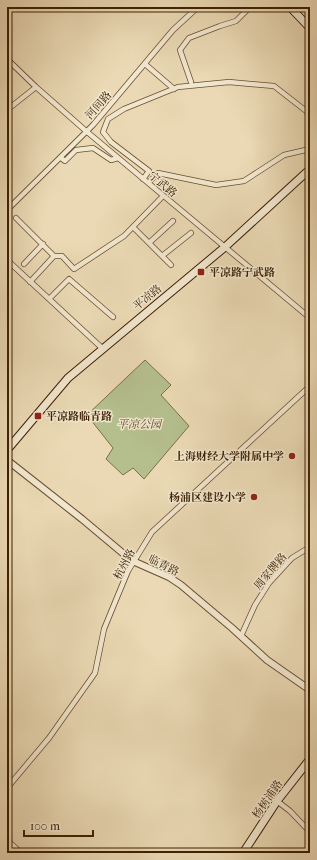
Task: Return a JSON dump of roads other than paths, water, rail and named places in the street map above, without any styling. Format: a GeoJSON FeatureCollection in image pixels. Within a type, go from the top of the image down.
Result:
{"type":"FeatureCollection","features":[{"type":"Feature","properties":{"kind":"main road"},"geometry":{"type":"LineString","coordinates":[[290,7],[310,28]]}},
{"type":"Feature","properties":{"kind":"main road","name":"平凉路"},"geometry":{"type":"LineString","coordinates":[[7,450],[68,378],[102,348],[225,247],[310,169]]}},
{"type":"Feature","properties":{"kind":"main road","name":"杨树浦路"},"geometry":{"type":"LineString","coordinates":[[243,853],[278,801],[310,759]]}},
{"type":"Feature","properties":{"kind":"street","name":"河间路"},"geometry":{"type":"LineString","coordinates":[[7,210],[93,125],[173,30],[198,7]]}},
{"type":"Feature","properties":{"kind":"street"},"geometry":{"type":"LineString","coordinates":[[191,82],[180,50],[188,38],[236,21],[250,7]]}},
{"type":"Feature","properties":{"kind":"street","name":"宁武路"},"geometry":{"type":"LineString","coordinates":[[7,59],[86,132],[310,318]]}},
{"type":"Feature","properties":{"kind":"street"},"geometry":{"type":"LineString","coordinates":[[145,64],[174,89]]}},
{"type":"Feature","properties":{"kind":"street"},"geometry":{"type":"LineString","coordinates":[[143,179],[149,171],[111,142],[103,132],[105,126],[108,119],[124,109],[178,87],[229,82],[274,86],[310,114]]}},
{"type":"Feature","properties":{"kind":"street"},"geometry":{"type":"LineString","coordinates":[[7,110],[36,87]]}},
{"type":"Feature","properties":{"kind":"street"},"geometry":{"type":"LineString","coordinates":[[61,158],[65,161],[76,150],[93,148],[111,160],[118,158]]}},
{"type":"Feature","properties":{"kind":"street"},"geometry":{"type":"LineString","coordinates":[[148,183],[158,173],[216,185],[244,181],[284,155],[310,149]]}},
{"type":"Feature","properties":{"kind":"street"},"geometry":{"type":"LineString","coordinates":[[30,282],[54,256],[62,256],[74,269],[124,236],[163,196]]}},
{"type":"Feature","properties":{"kind":"street"},"geometry":{"type":"LineString","coordinates":[[16,218],[54,256]]}},
{"type":"Feature","properties":{"kind":"street"},"geometry":{"type":"LineString","coordinates":[[149,243],[173,220]]}},
{"type":"Feature","properties":{"kind":"street"},"geometry":{"type":"LineString","coordinates":[[133,227],[171,266]]}},
{"type":"Feature","properties":{"kind":"street"},"geometry":{"type":"LineString","coordinates":[[162,256],[191,233]]}},
{"type":"Feature","properties":{"kind":"street"},"geometry":{"type":"LineString","coordinates":[[24,264],[43,244]]}},
{"type":"Feature","properties":{"kind":"street"},"geometry":{"type":"LineString","coordinates":[[7,260],[102,348]]}},
{"type":"Feature","properties":{"kind":"street"},"geometry":{"type":"LineString","coordinates":[[49,299],[69,279],[113,317]]}},
{"type":"Feature","properties":{"kind":"street","name":"杭州路"},"geometry":{"type":"LineString","coordinates":[[7,788],[49,738],[95,673],[104,630],[128,571],[135,562],[152,532],[310,386]]}},
{"type":"Feature","properties":{"kind":"street","name":"临青路"},"geometry":{"type":"LineString","coordinates":[[7,460],[135,562],[160,573],[181,585],[219,616],[267,660],[310,690]]}},
{"type":"Feature","properties":{"kind":"street","name":"周家牌路"},"geometry":{"type":"LineString","coordinates":[[241,636],[255,605],[269,583],[292,558],[310,547]]}},
{"type":"Feature","properties":{"kind":"street"},"geometry":{"type":"LineString","coordinates":[[278,801],[310,832]]}},
{"type":"Feature","properties":{"kind":"street"},"geometry":{"type":"LineString","coordinates":[[7,840],[21,853]]}},
{"type":"Feature","properties":{"kind":"place","name":"平凉路宁武路"},"geometry":{"type":"Point","coordinates":[201,272]}},
{"type":"Feature","properties":{"kind":"place","name":"平凉路临青路"},"geometry":{"type":"Point","coordinates":[38,416]}},
{"type":"Feature","properties":{"kind":"place","name":"上海财经大学附属中学"},"geometry":{"type":"Point","coordinates":[292,456]}},
{"type":"Feature","properties":{"kind":"place","name":"杨浦区建设小学"},"geometry":{"type":"Point","coordinates":[254,497]}},
{"type":"Feature","properties":{"kind":"park label","name":"平凉公园"},"geometry":{"type":"Point","coordinates":[139,424]}}]}
